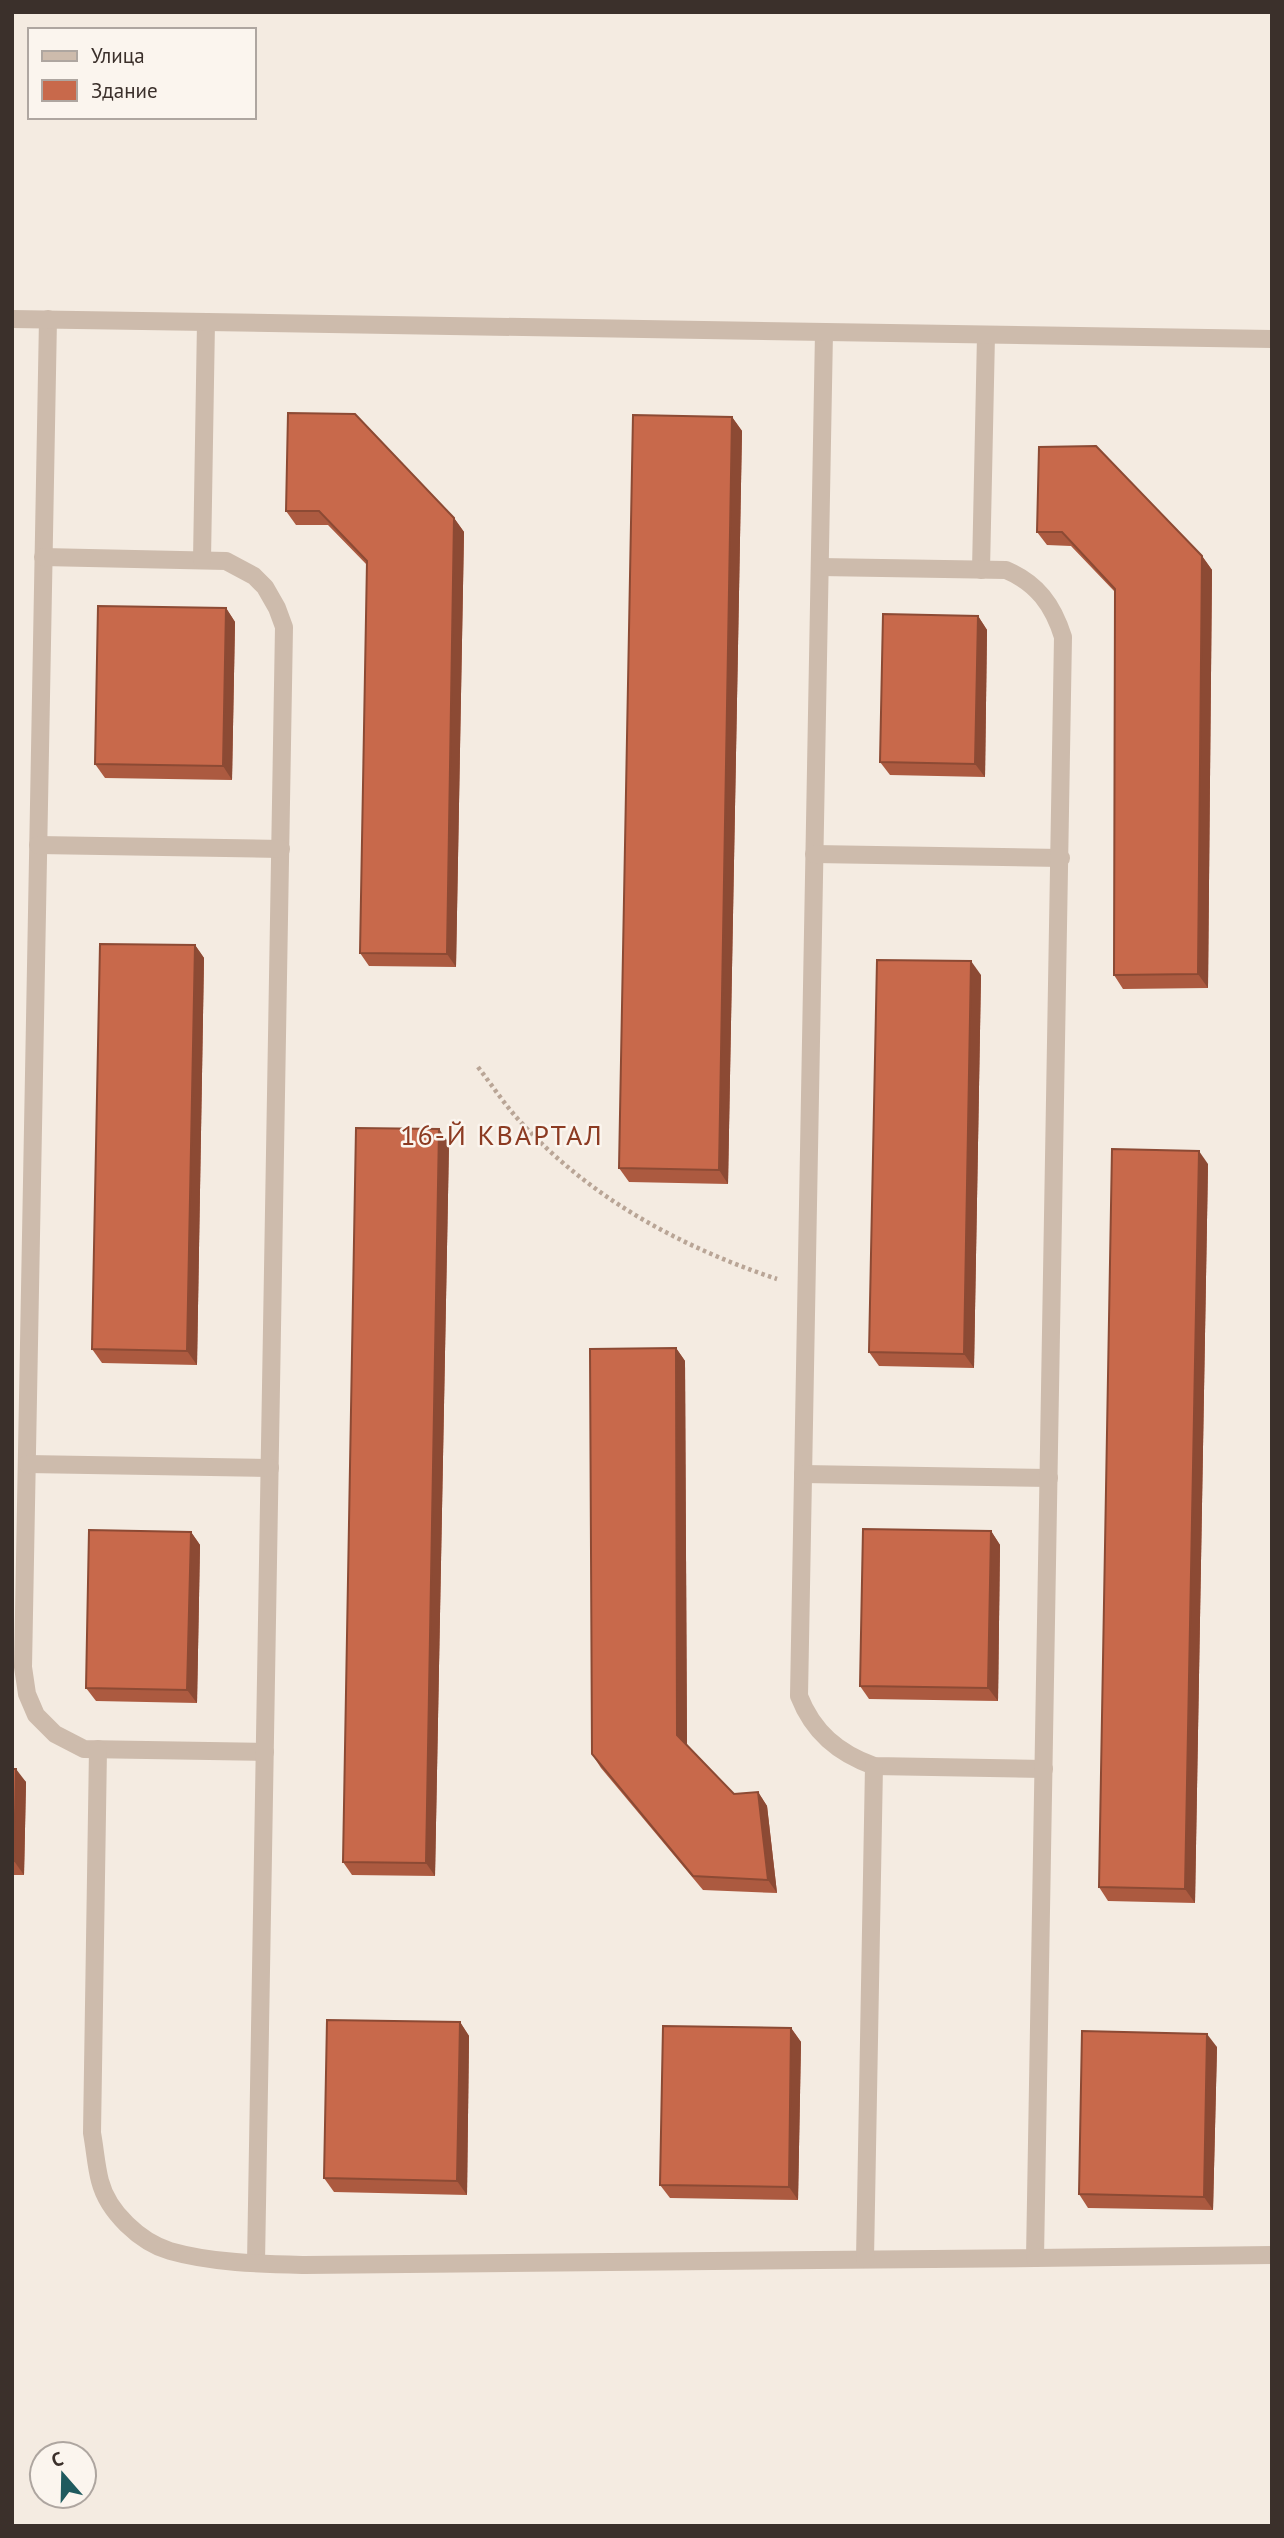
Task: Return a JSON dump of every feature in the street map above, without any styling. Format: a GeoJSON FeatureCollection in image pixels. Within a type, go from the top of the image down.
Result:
{"type":"FeatureCollection","features":[{"type":"Feature","properties":{"kind":"street"},"geometry":{"type":"LineString","coordinates":[[12,319],[1272,339]]}},
{"type":"Feature","properties":{"kind":"street"},"geometry":{"type":"LineString","coordinates":[[48,319],[23,1667],[27,1695],[36,1715],[55,1734],[84,1749],[265,1752]]}},
{"type":"Feature","properties":{"kind":"street"},"geometry":{"type":"LineString","coordinates":[[202,560],[206,322]]}},
{"type":"Feature","properties":{"kind":"street"},"geometry":{"type":"LineString","coordinates":[[824,332],[799,1696],[817,1729],[833,1745],[850,1757],[874,1766],[1044,1769]]}},
{"type":"Feature","properties":{"kind":"street"},"geometry":{"type":"LineString","coordinates":[[981,570],[986,335]]}},
{"type":"Feature","properties":{"kind":"street"},"geometry":{"type":"LineString","coordinates":[[43,557],[226,561],[254,576],[265,587],[284,627],[256,2263]]}},
{"type":"Feature","properties":{"kind":"street"},"geometry":{"type":"LineString","coordinates":[[820,567],[1006,570],[1033,586],[1044,597],[1057,617],[1063,637],[1035,2258]]}},
{"type":"Feature","properties":{"kind":"street"},"geometry":{"type":"LineString","coordinates":[[38,845],[281,849]]}},
{"type":"Feature","properties":{"kind":"street"},"geometry":{"type":"LineString","coordinates":[[814,854],[1061,858]]}},
{"type":"Feature","properties":{"kind":"street"},"geometry":{"type":"LineString","coordinates":[[27,1464],[270,1468]]}},
{"type":"Feature","properties":{"kind":"street"},"geometry":{"type":"LineString","coordinates":[[803,1474],[1049,1478]]}},
{"type":"Feature","properties":{"kind":"street"},"geometry":{"type":"LineString","coordinates":[[98,1749],[92,2133],[100,2183],[118,2214],[145,2238],[169,2250],[256,2263],[304,2265],[1272,2255]]}},
{"type":"Feature","properties":{"kind":"street"},"geometry":{"type":"LineString","coordinates":[[865,2259],[874,1766]]}},
{"type":"Feature","properties":{"kind":"path"},"geometry":{"type":"LineString","coordinates":[[478,1067],[517,1118],[564,1164],[632,1215],[694,1248],[806,1289]]}},
{"type":"Feature","properties":{"kind":"building"},"geometry":{"type":"Polygon","coordinates":[[[288,413],[355,414],[454,518],[447,954],[360,953],[367,561],[319,511],[286,511],[288,413]]]}},
{"type":"Feature","properties":{"kind":"building"},"geometry":{"type":"Polygon","coordinates":[[[633,415],[732,417],[719,1170],[619,1168],[633,415]]]}},
{"type":"Feature","properties":{"kind":"building"},"geometry":{"type":"Polygon","coordinates":[[[1096,446],[1202,556],[1198,974],[1114,975],[1115,589],[1062,532],[1037,532],[1039,447],[1096,446]]]}},
{"type":"Feature","properties":{"kind":"building"},"geometry":{"type":"Polygon","coordinates":[[[98,606],[226,608],[223,766],[95,764],[98,606]]]}},
{"type":"Feature","properties":{"kind":"building"},"geometry":{"type":"Polygon","coordinates":[[[883,614],[978,616],[975,764],[880,762],[883,614]]]}},
{"type":"Feature","properties":{"kind":"building"},"geometry":{"type":"Polygon","coordinates":[[[100,944],[195,945],[187,1351],[92,1349],[100,944]]]}},
{"type":"Feature","properties":{"kind":"building"},"geometry":{"type":"Polygon","coordinates":[[[877,960],[971,961],[964,1354],[869,1352],[877,960]]]}},
{"type":"Feature","properties":{"kind":"building"},"geometry":{"type":"Polygon","coordinates":[[[356,1128],[439,1129],[426,1863],[343,1862],[356,1128]]]}},
{"type":"Feature","properties":{"kind":"building"},"geometry":{"type":"Polygon","coordinates":[[[1112,1149],[1199,1151],[1185,1889],[1099,1887],[1112,1149]]]}},
{"type":"Feature","properties":{"kind":"building"},"geometry":{"type":"Polygon","coordinates":[[[676,1348],[677,1735],[734,1794],[758,1792],[768,1880],[693,1876],[592,1754],[590,1349],[676,1348]]]}},
{"type":"Feature","properties":{"kind":"building"},"geometry":{"type":"Polygon","coordinates":[[[863,1529],[991,1531],[988,1688],[860,1686],[863,1529]]]}},
{"type":"Feature","properties":{"kind":"building"},"geometry":{"type":"Polygon","coordinates":[[[89,1530],[191,1532],[187,1690],[86,1688],[89,1530]]]}},
{"type":"Feature","properties":{"kind":"building"},"geometry":{"type":"Polygon","coordinates":[[[12,1769],[16,1769],[14,1861],[12,1861],[12,1769]]]}},
{"type":"Feature","properties":{"kind":"building"},"geometry":{"type":"Polygon","coordinates":[[[327,2020],[460,2022],[457,2181],[324,2178],[327,2020]]]}},
{"type":"Feature","properties":{"kind":"building"},"geometry":{"type":"Polygon","coordinates":[[[663,2026],[791,2028],[789,2187],[660,2185],[663,2026]]]}},
{"type":"Feature","properties":{"kind":"building"},"geometry":{"type":"Polygon","coordinates":[[[1082,2031],[1207,2034],[1204,2197],[1079,2194],[1082,2031]]]}},
{"type":"Feature","properties":{"kind":"district","name":"16-Й КВАРТАЛ"},"geometry":{"type":"Point","coordinates":[502,1134]}}]}
